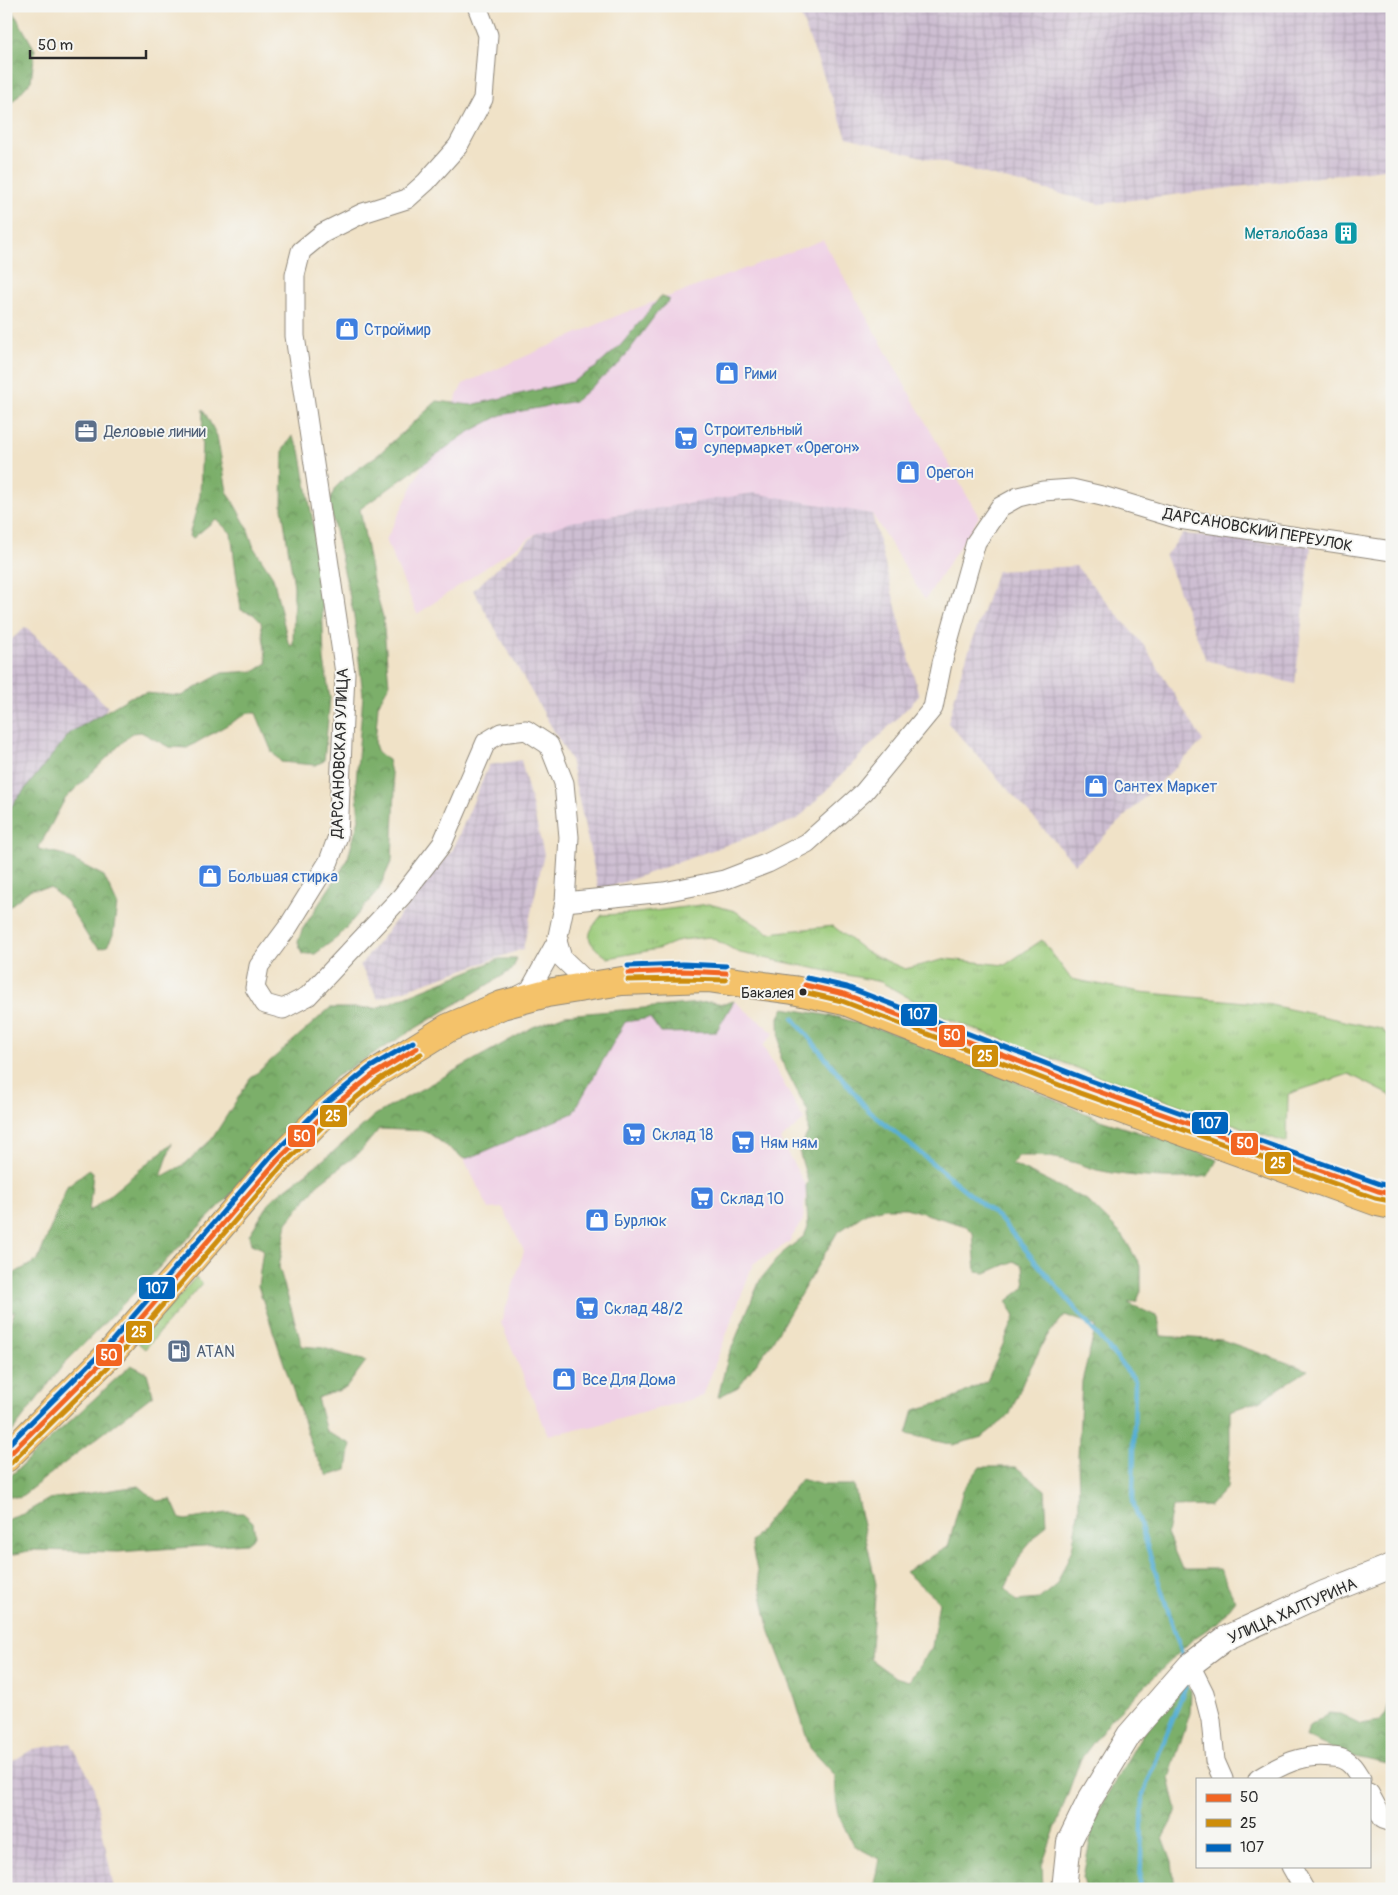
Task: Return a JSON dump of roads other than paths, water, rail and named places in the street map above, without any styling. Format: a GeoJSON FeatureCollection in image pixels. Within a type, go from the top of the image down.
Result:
{"type":"FeatureCollection","features":[{"type":"Feature","properties":{"kind":"highway"},"geometry":{"type":"LineString","coordinates":[[6,1440],[102,1341],[267,1149],[343,1079],[408,1039],[498,996],[530,990],[605,978],[683,971],[726,972],[809,990],[844,994],[1083,1086],[1378,1191],[1387,1200]]}},
{"type":"Feature","properties":{"kind":"highway"},"geometry":{"type":"LineString","coordinates":[[6,1458],[111,1352],[277,1161],[325,1113],[374,1074],[448,1028],[502,1005],[605,978],[632,980],[708,978],[792,990],[809,990]]}},
{"type":"Feature","properties":{"kind":"street","name":"ДАРСАНОВСКАЯ УЛИЦА"},"geometry":{"type":"LineString","coordinates":[[477,6],[488,36],[483,99],[458,146],[426,182],[407,199],[363,213],[323,233],[301,251],[295,275],[295,336],[345,673],[338,836],[329,861],[288,927],[259,966],[255,988],[265,1004],[283,1009],[308,996],[402,896],[442,844],[486,742],[500,733],[526,730],[549,745],[564,784],[569,837],[565,902],[557,941],[530,990]]}},
{"type":"Feature","properties":{"kind":"street","name":"ДАРСАНОВСКИЙ ПЕРЕУЛОК"},"geometry":{"type":"LineString","coordinates":[[565,902],[664,892],[724,880],[768,864],[807,842],[864,792],[933,708],[942,662],[976,542],[1000,507],[1018,497],[1072,489],[1179,519],[1392,551]]}},
{"type":"Feature","properties":{"kind":"street"},"geometry":{"type":"LineString","coordinates":[[557,941],[562,958],[605,978]]}},
{"type":"Feature","properties":{"kind":"street"},"geometry":{"type":"LineString","coordinates":[[502,1005],[530,990]]}},
{"type":"Feature","properties":{"kind":"street","name":"УЛИЦА ХАЛТУРИНА"},"geometry":{"type":"LineString","coordinates":[[1064,1889],[1069,1842],[1089,1801],[1129,1734],[1190,1665],[1226,1638],[1324,1593],[1392,1566]]}},
{"type":"Feature","properties":{"kind":"street"},"geometry":{"type":"LineString","coordinates":[[1190,1665],[1204,1693],[1211,1720],[1215,1761],[1223,1778]]}},
{"type":"Feature","properties":{"kind":"street"},"geometry":{"type":"LineString","coordinates":[[1260,1778],[1282,1764],[1300,1758],[1319,1755],[1340,1758],[1352,1765],[1360,1778]]}},
{"type":"Feature","properties":{"kind":"street"},"geometry":{"type":"LineString","coordinates":[[1370,1795],[1383,1819],[1392,1822]]}},
{"type":"Feature","properties":{"kind":"street"},"geometry":{"type":"LineString","coordinates":[[1292,1868],[1304,1889]]}},
{"type":"Feature","properties":{"kind":"waterway"},"geometry":{"type":"LineString","coordinates":[[793,1018],[868,1110],[999,1218],[1135,1380],[1133,1502],[1183,1657]]}},
{"type":"Feature","properties":{"kind":"waterway"},"geometry":{"type":"LineString","coordinates":[[1140,1889],[1143,1794],[1186,1685]]}},
{"type":"Feature","properties":{"kind":"place","name":"Металобаза"},"geometry":{"type":"Point","coordinates":[1346,233]}},
{"type":"Feature","properties":{"kind":"place","name":"Строймир"},"geometry":{"type":"Point","coordinates":[347,329]}},
{"type":"Feature","properties":{"kind":"place","name":"Рими"},"geometry":{"type":"Point","coordinates":[727,373]}},
{"type":"Feature","properties":{"kind":"place","name":"Деловые линии"},"geometry":{"type":"Point","coordinates":[86,431]}},
{"type":"Feature","properties":{"kind":"place","name":"Строительный супермаркет «Орегон»"},"geometry":{"type":"Point","coordinates":[686,438]}},
{"type":"Feature","properties":{"kind":"place","name":"Орегон"},"geometry":{"type":"Point","coordinates":[908,472]}},
{"type":"Feature","properties":{"kind":"place","name":"Сантех Маркет"},"geometry":{"type":"Point","coordinates":[1096,786]}},
{"type":"Feature","properties":{"kind":"place","name":"Большая стирка"},"geometry":{"type":"Point","coordinates":[210,876]}},
{"type":"Feature","properties":{"kind":"place","name":"Бакалея"},"geometry":{"type":"Point","coordinates":[803,992]}},
{"type":"Feature","properties":{"kind":"place","name":"Склад 18"},"geometry":{"type":"Point","coordinates":[634,1134]}},
{"type":"Feature","properties":{"kind":"place","name":"Ням ням"},"geometry":{"type":"Point","coordinates":[743,1142]}},
{"type":"Feature","properties":{"kind":"place","name":"Склад 10"},"geometry":{"type":"Point","coordinates":[702,1198]}},
{"type":"Feature","properties":{"kind":"place","name":"Бурлюк"},"geometry":{"type":"Point","coordinates":[597,1220]}},
{"type":"Feature","properties":{"kind":"place","name":"Склад 48/2"},"geometry":{"type":"Point","coordinates":[587,1308]}},
{"type":"Feature","properties":{"kind":"place","name":"ATAN"},"geometry":{"type":"Point","coordinates":[179,1351]}},
{"type":"Feature","properties":{"kind":"place","name":"Все Для Дома"},"geometry":{"type":"Point","coordinates":[564,1379]}}]}
